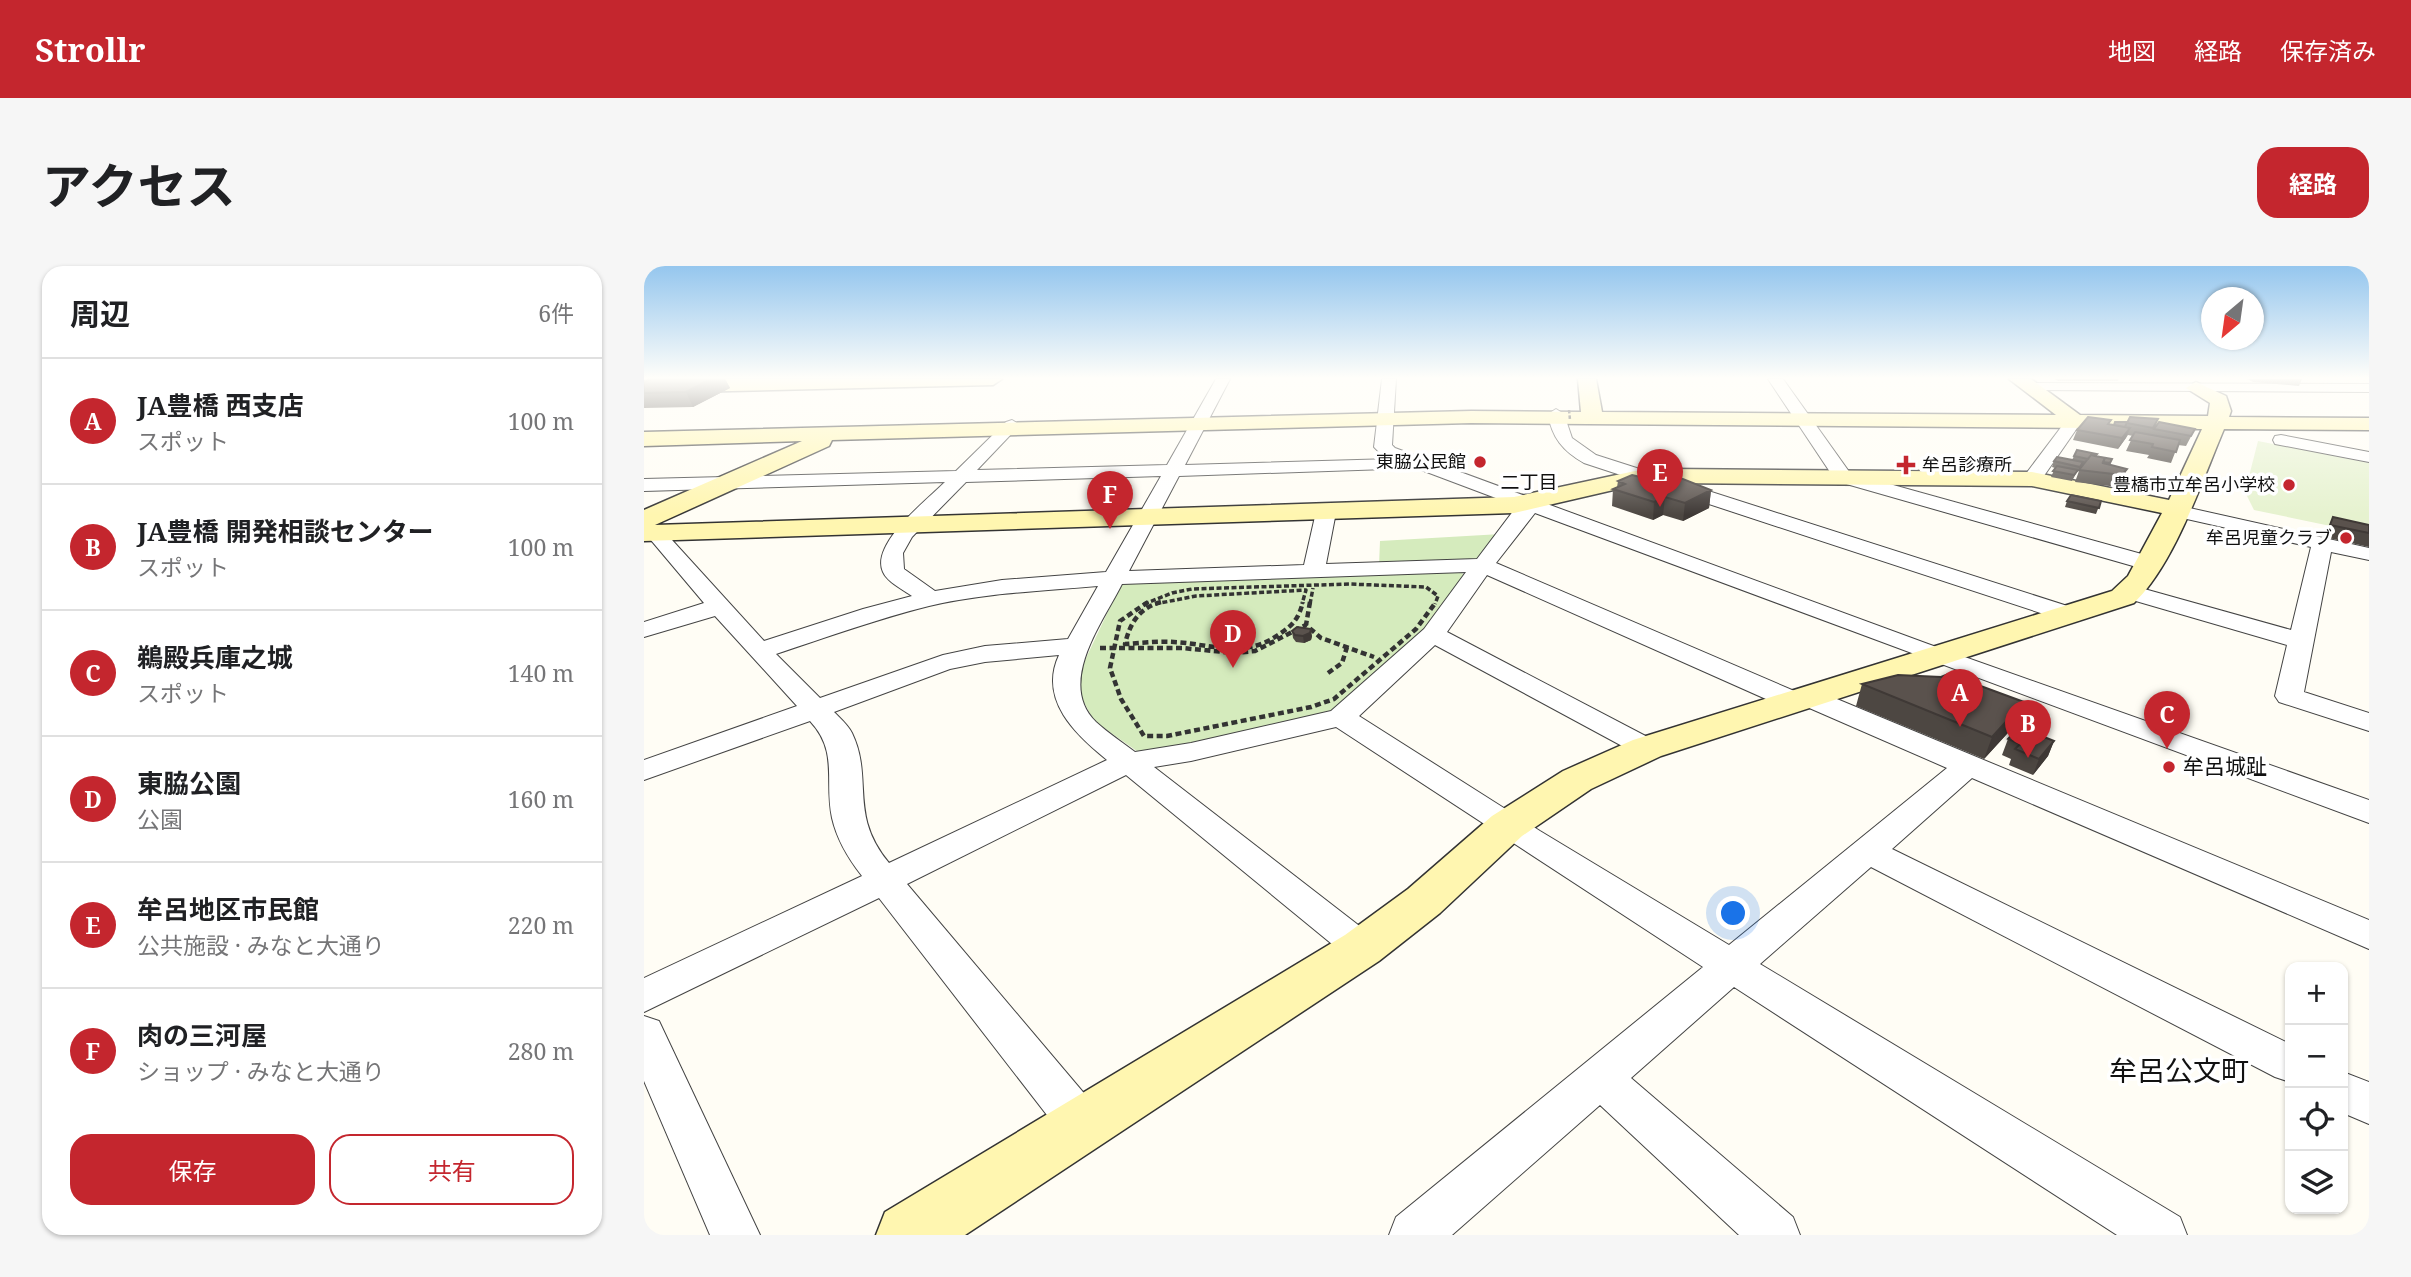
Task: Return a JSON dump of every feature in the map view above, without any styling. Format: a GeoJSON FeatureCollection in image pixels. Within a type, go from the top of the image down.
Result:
{"type":"FeatureCollection","features":[{"type":"Feature","properties":{"kind":"street"},"geometry":{"type":"LineString","coordinates":[[648,529],[732,483],[854,424]]}},
{"type":"Feature","properties":{"kind":"street"},"geometry":{"type":"LineString","coordinates":[[644,437],[1115,424]]}},
{"type":"Feature","properties":{"kind":"street"},"geometry":{"type":"LineString","coordinates":[[1197,424],[1070,659],[1066,681],[1074,715],[1128,762],[1362,948]]}},
{"type":"Feature","properties":{"kind":"street"},"geometry":{"type":"LineString","coordinates":[[1385,424],[1383,447],[1418,464],[2369,812]]}},
{"type":"Feature","properties":{"kind":"street"},"geometry":{"type":"LineString","coordinates":[[1563,424],[1562,439],[1576,452],[2070,615]]}},
{"type":"Feature","properties":{"kind":"street"},"geometry":{"type":"LineString","coordinates":[[1806,424],[1843,477],[2139,578],[2301,641]]}},
{"type":"Feature","properties":{"kind":"street"},"geometry":{"type":"LineString","coordinates":[[2032,479],[2069,424]]}},
{"type":"Feature","properties":{"kind":"street"},"geometry":{"type":"LineString","coordinates":[[908,1235],[1362,948],[1424,901],[1507,826],[1577,780],[1647,748],[2112,602],[2139,578],[2176,510],[2205,424]]}},
{"type":"Feature","properties":{"kind":"street"},"geometry":{"type":"LineString","coordinates":[[2336,424],[2369,440]]}},
{"type":"Feature","properties":{"kind":"street"},"geometry":{"type":"LineString","coordinates":[[930,600],[893,571],[891,561],[895,545],[912,524],[1010,427]]}},
{"type":"Feature","properties":{"kind":"street"},"geometry":{"type":"LineString","coordinates":[[2281,440],[2369,457]]}},
{"type":"Feature","properties":{"kind":"street"},"geometry":{"type":"LineString","coordinates":[[644,485],[1418,464]]}},
{"type":"Feature","properties":{"kind":"street"},"geometry":{"type":"LineString","coordinates":[[648,529],[912,524],[1528,504],[1647,477],[2032,479],[2369,554]]}},
{"type":"Feature","properties":{"kind":"street"},"geometry":{"type":"LineString","coordinates":[[644,996],[1128,762],[1191,752],[1341,717],[1389,662],[1433,634],[1526,511],[1528,504]]}},
{"type":"Feature","properties":{"kind":"street"},"geometry":{"type":"LineString","coordinates":[[1314,578],[1326,512]]}},
{"type":"Feature","properties":{"kind":"street"},"geometry":{"type":"LineString","coordinates":[[648,529],[721,606],[759,652],[837,732],[843,750],[848,817],[860,850],[1083,1126]]}},
{"type":"Feature","properties":{"kind":"street"},"geometry":{"type":"LineString","coordinates":[[2322,544],[2289,696],[2369,722]]}},
{"type":"Feature","properties":{"kind":"street"},"geometry":{"type":"LineString","coordinates":[[759,652],[872,614],[1002,587],[1114,578],[1314,578],[1483,565],[1803,700],[1969,765],[2369,935]]}},
{"type":"Feature","properties":{"kind":"street"},"geometry":{"type":"LineString","coordinates":[[644,630],[721,606]]}},
{"type":"Feature","properties":{"kind":"street"},"geometry":{"type":"LineString","coordinates":[[1433,634],[1647,748]]}},
{"type":"Feature","properties":{"kind":"street"},"geometry":{"type":"LineString","coordinates":[[644,771],[943,663],[985,654],[1077,646]]}},
{"type":"Feature","properties":{"kind":"street"},"geometry":{"type":"LineString","coordinates":[[1341,717],[1507,826],[2162,1235]]}},
{"type":"Feature","properties":{"kind":"street"},"geometry":{"type":"LineString","coordinates":[[1413,1235],[1969,765]]}},
{"type":"Feature","properties":{"kind":"street"},"geometry":{"type":"LineString","coordinates":[[1866,850],[2285,1061]]}},
{"type":"Feature","properties":{"kind":"street"},"geometry":{"type":"LineString","coordinates":[[644,1032],[735,1235]]}},
{"type":"Feature","properties":{"kind":"street"},"geometry":{"type":"LineString","coordinates":[[1600,1078],[1775,1235]]}},
{"type":"Feature","properties":{"kind":"street"},"geometry":{"type":"LineString","coordinates":[[2348,1094],[2369,1104]]}},
{"type":"Feature","properties":{"kind":"path"},"geometry":{"type":"LineString","coordinates":[[1306,625],[1314,578]]}},
{"type":"Feature","properties":{"kind":"path"},"geometry":{"type":"LineString","coordinates":[[1314,578],[1426,587],[1437,596],[1433,609],[1389,662],[1334,699],[1311,707],[1184,734],[1144,736],[1130,719],[1114,681],[1110,660],[1114,650],[1120,634],[1120,621],[1137,607],[1171,592],[1314,578]]}},
{"type":"Feature","properties":{"kind":"path"},"geometry":{"type":"LineString","coordinates":[[1306,590],[1298,621],[1289,630],[1250,649],[1232,650],[1174,642],[1125,643],[1134,619],[1145,608],[1157,603],[1179,597],[1306,590]]}},
{"type":"Feature","properties":{"kind":"path"},"geometry":{"type":"LineString","coordinates":[[1306,625],[1321,638],[1389,662]]}},
{"type":"Feature","properties":{"kind":"path"},"geometry":{"type":"LineString","coordinates":[[1077,646],[1114,650],[1153,648],[1235,653],[1255,651],[1306,625]]}},
{"type":"Feature","properties":{"kind":"path"},"geometry":{"type":"LineString","coordinates":[[1328,673],[1342,663],[1347,647]]}},
{"type":"Feature","properties":{"kind":"green space","name":"豊橋市立牟呂小学校"},"geometry":{"type":"Polygon","coordinates":[[[2258,441],[2369,463],[2369,534],[2254,510],[2245,492],[2258,441]]]}},
{"type":"Feature","properties":{"kind":"green space"},"geometry":{"type":"Polygon","coordinates":[[[1501,534],[1475,562],[1379,566],[1380,541],[1501,534]]]}},
{"type":"Feature","properties":{"kind":"green space"},"geometry":{"type":"Polygon","coordinates":[[[1460,572],[1466,576],[1432,624],[1336,713],[1141,754],[1094,721],[1079,693],[1078,675],[1120,586],[1131,582],[1460,572]]]}},
{"type":"Feature","properties":{"kind":"building"},"geometry":{"type":"Polygon","coordinates":[[[2082,424],[2109,424],[2130,428],[2122,438],[2077,430],[2082,424]]]}},
{"type":"Feature","properties":{"kind":"building"},"geometry":{"type":"Polygon","coordinates":[[[2133,424],[2155,424],[2153,428],[2133,424]]]}},
{"type":"Feature","properties":{"kind":"building"},"geometry":{"type":"Polygon","coordinates":[[[2157,424],[2170,424],[2195,429],[2191,436],[2154,429],[2157,424]]]}},
{"type":"Feature","properties":{"kind":"building"},"geometry":{"type":"Polygon","coordinates":[[[2135,432],[2180,440],[2176,452],[2130,440],[2135,432]]]}},
{"type":"Feature","properties":{"kind":"building"},"geometry":{"type":"Polygon","coordinates":[[[2077,450],[2097,454],[2088,459],[2074,456],[2077,450]]]}},
{"type":"Feature","properties":{"kind":"building"},"geometry":{"type":"Polygon","coordinates":[[[2091,455],[2105,458],[2103,463],[2127,469],[2122,475],[2079,470],[2091,455]]]}},
{"type":"Feature","properties":{"kind":"building"},"geometry":{"type":"Polygon","coordinates":[[[2057,457],[2083,462],[2080,467],[2054,461],[2057,457]]]}},
{"type":"Feature","properties":{"kind":"building"},"geometry":{"type":"Polygon","coordinates":[[[2057,466],[2078,470],[2074,475],[2053,471],[2057,466]]]}},
{"type":"Feature","properties":{"kind":"building"},"geometry":{"type":"Polygon","coordinates":[[[1632,475],[1665,483],[1678,477],[1711,490],[1685,503],[1665,497],[1654,502],[1613,489],[1625,484],[1618,481],[1632,475]]]}},
{"type":"Feature","properties":{"kind":"building"},"geometry":{"type":"Polygon","coordinates":[[[2071,495],[2101,501],[2099,508],[2067,501],[2071,495]]]}},
{"type":"Feature","properties":{"kind":"building"},"geometry":{"type":"Polygon","coordinates":[[[2333,517],[2369,525],[2369,533],[2330,525],[2333,517]]]}},
{"type":"Feature","properties":{"kind":"building"},"geometry":{"type":"Polygon","coordinates":[[[1297,627],[1311,629],[1310,633],[1295,635],[1292,631],[1297,627]]]}},
{"type":"Feature","properties":{"kind":"building"},"geometry":{"type":"Polygon","coordinates":[[[1948,674],[2024,702],[1992,737],[1862,684],[1898,675],[1941,677],[1948,674]]]}},
{"type":"Feature","properties":{"kind":"building"},"geometry":{"type":"Polygon","coordinates":[[[2019,727],[2054,741],[2039,759],[2015,749],[2020,744],[2008,739],[2019,727]]]}},
{"type":"Feature","properties":{"kind":"place","name":"東脇公民館"},"geometry":{"type":"Point","coordinates":[1480,462]}},
{"type":"Feature","properties":{"kind":"place","name":"牟呂診療所"},"geometry":{"type":"Point","coordinates":[1906,465]}},
{"type":"Feature","properties":{"kind":"place","name":"豊橋市立牟呂小学校"},"geometry":{"type":"Point","coordinates":[2289,485]}},
{"type":"Feature","properties":{"kind":"place","name":"牟呂地区市民館"},"geometry":{"type":"Point","coordinates":[1660,507]}},
{"type":"Feature","properties":{"kind":"place","name":"肉の三河屋"},"geometry":{"type":"Point","coordinates":[1110,529]}},
{"type":"Feature","properties":{"kind":"place","name":"牟呂児童クラブ"},"geometry":{"type":"Point","coordinates":[2346,538]}},
{"type":"Feature","properties":{"kind":"place","name":"東脇公園"},"geometry":{"type":"Point","coordinates":[1233,668]}},
{"type":"Feature","properties":{"kind":"place","name":"JA豊橋 西支店"},"geometry":{"type":"Point","coordinates":[1960,727]}},
{"type":"Feature","properties":{"kind":"place","name":"鵜殿兵庫之城"},"geometry":{"type":"Point","coordinates":[2167,749]}},
{"type":"Feature","properties":{"kind":"place","name":"JA豊橋 開発相談センター"},"geometry":{"type":"Point","coordinates":[2028,758]}},
{"type":"Feature","properties":{"kind":"place","name":"牟呂城趾"},"geometry":{"type":"Point","coordinates":[2169,767]}},
{"type":"Feature","properties":{"kind":"district","name":"二丁目"},"geometry":{"type":"Point","coordinates":[1529,482]}},
{"type":"Feature","properties":{"kind":"district","name":"牟呂公文町"},"geometry":{"type":"Point","coordinates":[2179,1071]}}]}
